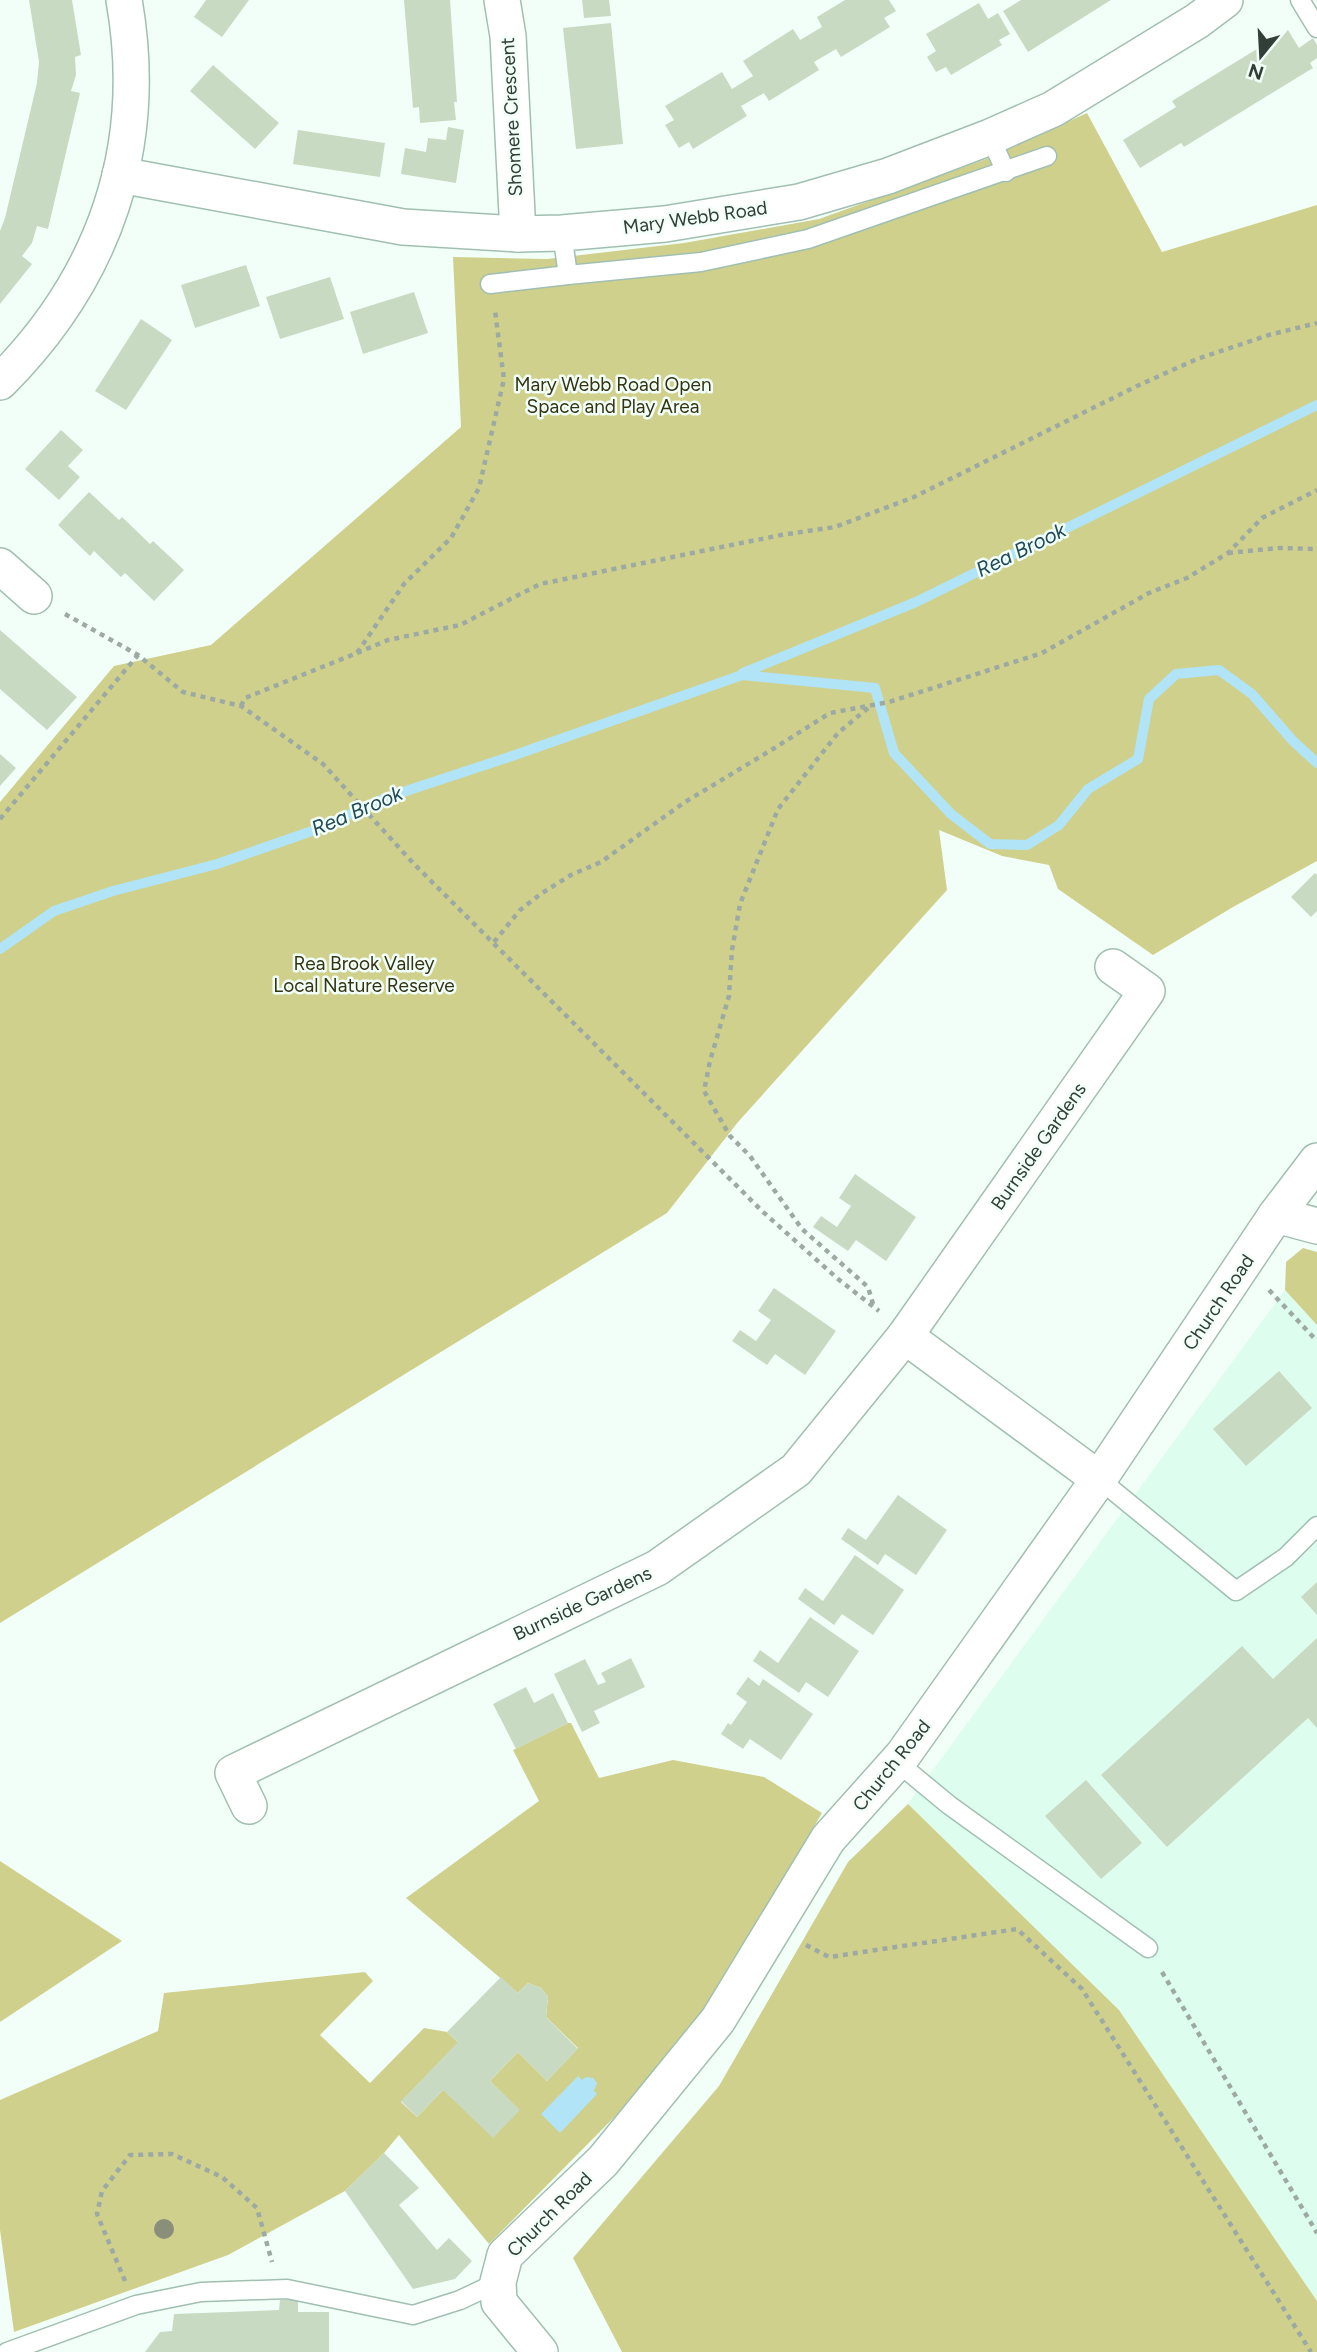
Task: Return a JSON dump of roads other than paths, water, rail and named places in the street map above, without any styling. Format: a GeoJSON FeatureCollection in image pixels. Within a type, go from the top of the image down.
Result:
{"type":"FeatureCollection","features":[{"type":"Feature","properties":{"kind":"street"},"geometry":{"type":"LineString","coordinates":[[0,382],[39,338],[88,266],[107,224],[130,128],[131,68],[124,0]]}},
{"type":"Feature","properties":{"kind":"street","name":"Shomere Crescent"},"geometry":{"type":"LineString","coordinates":[[502,0],[508,36],[518,234]]}},
{"type":"Feature","properties":{"kind":"street","name":"Mary Webb Road"},"geometry":{"type":"LineString","coordinates":[[120,175],[403,227],[518,234],[665,224],[799,202],[888,176],[990,137],[1053,109],[1197,21],[1225,0]]}},
{"type":"Feature","properties":{"kind":"street"},"geometry":{"type":"LineString","coordinates":[[0,566],[34,596]]}},
{"type":"Feature","properties":{"kind":"street","name":"Burnside Gardens"},"geometry":{"type":"LineString","coordinates":[[249,1806],[233,1773],[657,1568],[796,1470],[905,1336],[1147,991],[1113,967]]}},
{"type":"Feature","properties":{"kind":"street","name":"Church Road"},"geometry":{"type":"LineString","coordinates":[[498,2282],[505,2255],[603,2161],[718,2020],[828,1839],[897,1762],[1099,1479],[1276,1215],[1317,1161]]}},
{"type":"Feature","properties":{"kind":"street"},"geometry":{"type":"LineString","coordinates":[[1276,1215],[1317,1226]]}},
{"type":"Feature","properties":{"kind":"street"},"geometry":{"type":"LineString","coordinates":[[905,1336],[1099,1479]]}},
{"type":"Feature","properties":{"kind":"street"},"geometry":{"type":"LineString","coordinates":[[498,2282],[499,2302],[540,2352]]}},
{"type":"Feature","properties":{"kind":"lane"},"geometry":{"type":"LineString","coordinates":[[1300,0],[1317,27]]}},
{"type":"Feature","properties":{"kind":"lane"},"geometry":{"type":"LineString","coordinates":[[990,137],[1006,172]]}},
{"type":"Feature","properties":{"kind":"lane"},"geometry":{"type":"LineString","coordinates":[[490,284],[701,262],[808,239],[1047,156]]}},
{"type":"Feature","properties":{"kind":"lane"},"geometry":{"type":"LineString","coordinates":[[562,233],[568,275]]}},
{"type":"Feature","properties":{"kind":"lane"},"geometry":{"type":"LineString","coordinates":[[1099,1479],[1236,1591],[1286,1557],[1317,1526]]}},
{"type":"Feature","properties":{"kind":"lane"},"geometry":{"type":"LineString","coordinates":[[897,1762],[949,1805],[1149,1948]]}},
{"type":"Feature","properties":{"kind":"lane"},"geometry":{"type":"LineString","coordinates":[[7,2352],[136,2305],[201,2292],[287,2288],[413,2315],[460,2300],[498,2282]]}},
{"type":"Feature","properties":{"kind":"water"},"geometry":{"type":"Polygon","coordinates":[[[578,2076],[582,2080],[586,2077],[593,2078],[597,2083],[594,2091],[597,2094],[560,2133],[541,2114],[578,2076]]]}},
{"type":"Feature","properties":{"kind":"waterway","name":"Rea Brook"},"geometry":{"type":"LineString","coordinates":[[743,673],[916,602],[1317,405]]}},
{"type":"Feature","properties":{"kind":"waterway","name":"Rea Brook"},"geometry":{"type":"LineString","coordinates":[[0,949],[54,911],[113,891],[217,864],[315,830],[385,798],[742,675],[875,688],[894,753],[951,814],[990,844],[1027,845],[1059,825],[1088,789],[1138,759],[1149,699],[1176,674],[1219,670],[1252,694],[1293,741],[1317,763]]}},
{"type":"Feature","properties":{"kind":"park label","name":"Mary Webb Road Open Space and Play Area"},"geometry":{"type":"Point","coordinates":[613,395]}},
{"type":"Feature","properties":{"kind":"park label","name":"Rea Brook Valley Local Nature Reserve"},"geometry":{"type":"Point","coordinates":[364,974]}}]}
